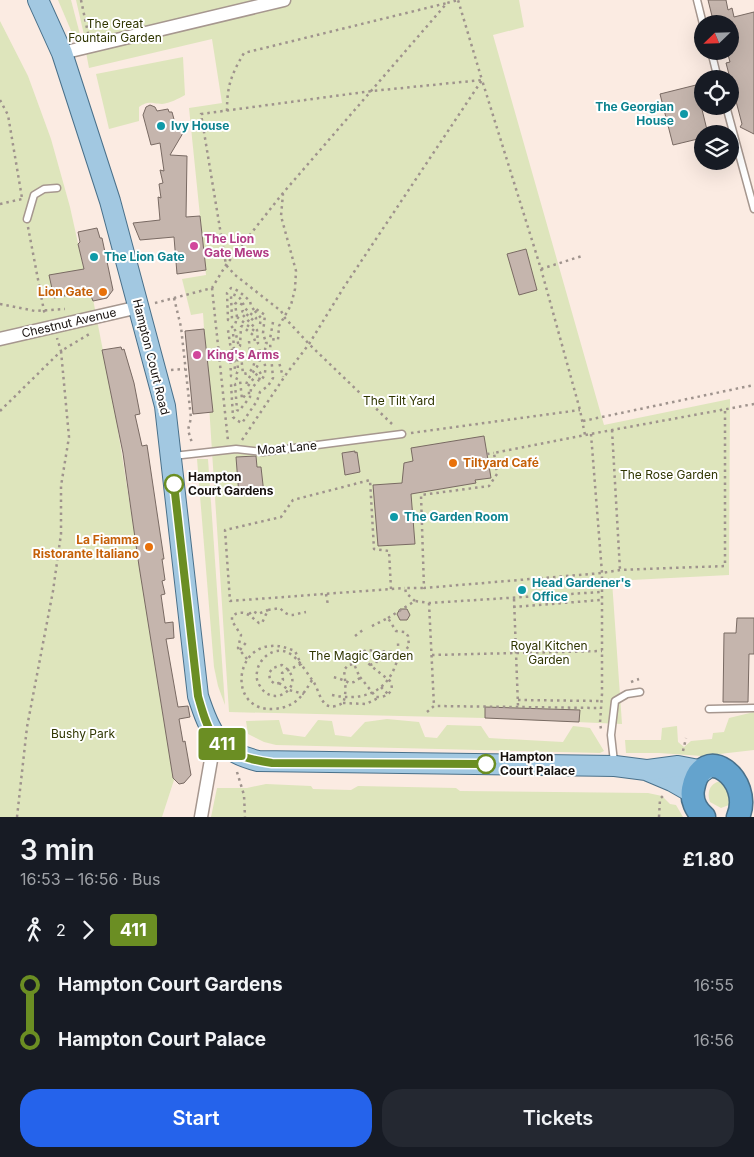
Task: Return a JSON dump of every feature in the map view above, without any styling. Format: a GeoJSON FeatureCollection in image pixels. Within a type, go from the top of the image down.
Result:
{"type":"FeatureCollection","features":[{"type":"Feature","properties":{"kind":"highway"},"geometry":{"type":"LineString","coordinates":[[704,817],[696,807],[693,793],[697,779],[704,771],[719,766],[746,769],[750,792],[746,808]]}},
{"type":"Feature","properties":{"kind":"main road","name":"Hampton Court Road"},"geometry":{"type":"LineString","coordinates":[[38,0],[62,53],[145,305],[165,406],[172,456],[198,696],[214,737],[244,758],[272,763],[452,763],[615,766],[646,770],[678,766],[704,771]]}},
{"type":"Feature","properties":{"kind":"main road","name":"Hampton Court Road"},"geometry":{"type":"LineString","coordinates":[[646,770],[672,781],[693,793]]}},
{"type":"Feature","properties":{"kind":"street"},"geometry":{"type":"LineString","coordinates":[[62,53],[284,0]]}},
{"type":"Feature","properties":{"kind":"street","name":"Chestnut Avenue"},"geometry":{"type":"LineString","coordinates":[[0,340],[145,305]]}},
{"type":"Feature","properties":{"kind":"street"},"geometry":{"type":"LineString","coordinates":[[201,817],[214,737]]}},
{"type":"Feature","properties":{"kind":"lane"},"geometry":{"type":"LineString","coordinates":[[697,0],[701,15]]}},
{"type":"Feature","properties":{"kind":"lane"},"geometry":{"type":"LineString","coordinates":[[728,115],[754,209]]}},
{"type":"Feature","properties":{"kind":"lane"},"geometry":{"type":"LineString","coordinates":[[27,219],[34,195],[44,189],[56,188]]}},
{"type":"Feature","properties":{"kind":"lane","name":"Moat Lane"},"geometry":{"type":"LineString","coordinates":[[172,456],[232,450],[263,452],[402,434]]}},
{"type":"Feature","properties":{"kind":"lane"},"geometry":{"type":"LineString","coordinates":[[615,766],[611,736],[615,701],[627,694],[640,692]]}},
{"type":"Feature","properties":{"kind":"lane"},"geometry":{"type":"LineString","coordinates":[[708,709],[754,708]]}},
{"type":"Feature","properties":{"kind":"path"},"geometry":{"type":"LineString","coordinates":[[81,0],[91,46]]}},
{"type":"Feature","properties":{"kind":"path"},"geometry":{"type":"LineString","coordinates":[[227,111],[227,88],[235,67],[244,53],[458,0],[541,269],[583,420],[585,434]]}},
{"type":"Feature","properties":{"kind":"path"},"geometry":{"type":"LineString","coordinates":[[232,450],[212,288],[226,265],[283,192],[447,3]]}},
{"type":"Feature","properties":{"kind":"path"},"geometry":{"type":"LineString","coordinates":[[482,80],[372,91],[200,114],[226,265],[235,275],[281,311],[309,344],[402,434],[580,410]]}},
{"type":"Feature","properties":{"kind":"path"},"geometry":{"type":"LineString","coordinates":[[232,450],[309,344],[344,287],[482,80]]}},
{"type":"Feature","properties":{"kind":"path"},"geometry":{"type":"LineString","coordinates":[[266,343],[278,340],[279,326],[285,318],[295,289],[296,271],[282,216],[283,192]]}},
{"type":"Feature","properties":{"kind":"path"},"geometry":{"type":"LineString","coordinates":[[0,204],[22,199]]}},
{"type":"Feature","properties":{"kind":"path"},"geometry":{"type":"LineString","coordinates":[[541,269],[582,256]]}},
{"type":"Feature","properties":{"kind":"path"},"geometry":{"type":"LineString","coordinates":[[145,305],[212,288]]}},
{"type":"Feature","properties":{"kind":"path"},"geometry":{"type":"LineString","coordinates":[[239,348],[235,330],[233,331],[233,350],[235,372],[237,373],[237,355],[240,346],[241,327],[253,334],[256,344],[258,344],[258,333],[241,312],[254,321],[256,318],[245,306],[244,302],[235,294],[232,294],[232,319],[228,320],[226,293],[228,290],[231,288],[235,289],[250,302],[250,306],[261,318],[260,324]]}},
{"type":"Feature","properties":{"kind":"path"},"geometry":{"type":"LineString","coordinates":[[174,298],[181,327],[192,418],[188,430],[192,441],[193,453]]}},
{"type":"Feature","properties":{"kind":"path"},"geometry":{"type":"LineString","coordinates":[[233,350],[230,350],[228,330],[235,325],[237,318],[235,304],[237,302],[245,306]]}},
{"type":"Feature","properties":{"kind":"path"},"geometry":{"type":"LineString","coordinates":[[0,304],[35,312],[44,311]]}},
{"type":"Feature","properties":{"kind":"path"},"geometry":{"type":"LineString","coordinates":[[250,352],[266,350],[263,333],[264,315],[256,309],[254,310]]}},
{"type":"Feature","properties":{"kind":"path"},"geometry":{"type":"LineString","coordinates":[[237,318],[258,333]]}},
{"type":"Feature","properties":{"kind":"path"},"geometry":{"type":"LineString","coordinates":[[240,384],[235,386],[235,384],[231,384],[233,417],[242,422],[257,401],[260,392],[268,386],[273,378],[270,352],[272,322]]}},
{"type":"Feature","properties":{"kind":"path"},"geometry":{"type":"LineString","coordinates":[[17,817],[27,727],[53,591],[61,534],[61,486],[69,437],[60,351],[53,326]]}},
{"type":"Feature","properties":{"kind":"path"},"geometry":{"type":"LineString","coordinates":[[0,411],[60,351],[98,329]]}},
{"type":"Feature","properties":{"kind":"path"},"geometry":{"type":"LineString","coordinates":[[248,361],[250,352],[249,341]]}},
{"type":"Feature","properties":{"kind":"path"},"geometry":{"type":"LineString","coordinates":[[270,352],[276,351],[283,379]]}},
{"type":"Feature","properties":{"kind":"path"},"geometry":{"type":"LineString","coordinates":[[235,386],[237,410],[239,411],[250,397],[251,388],[264,377],[266,372],[262,355],[256,355],[253,368],[243,374],[241,355],[239,353]]}},
{"type":"Feature","properties":{"kind":"path"},"geometry":{"type":"LineString","coordinates":[[230,355],[231,376],[239,378],[242,399],[247,393],[251,393]]}},
{"type":"Feature","properties":{"kind":"path"},"geometry":{"type":"LineString","coordinates":[[259,380],[261,374],[259,371],[248,386],[246,386],[246,383],[258,368],[260,360]]}},
{"type":"Feature","properties":{"kind":"path"},"geometry":{"type":"LineString","coordinates":[[169,370],[185,369]]}},
{"type":"Feature","properties":{"kind":"path"},"geometry":{"type":"LineString","coordinates":[[583,420],[754,386]]}},
{"type":"Feature","properties":{"kind":"path"},"geometry":{"type":"LineString","coordinates":[[487,454],[585,434],[725,411],[754,404]]}},
{"type":"Feature","properties":{"kind":"path"},"geometry":{"type":"LineString","coordinates":[[391,589],[389,551],[374,549],[370,480],[293,500],[281,517],[225,530],[230,601],[424,588],[620,570],[725,566],[725,411]]}},
{"type":"Feature","properties":{"kind":"path"},"geometry":{"type":"LineString","coordinates":[[612,430],[620,570]]}},
{"type":"Feature","properties":{"kind":"path"},"geometry":{"type":"LineString","coordinates":[[590,434],[602,573],[600,724],[603,735]]}},
{"type":"Feature","properties":{"kind":"path"},"geometry":{"type":"LineString","coordinates":[[424,588],[421,495],[489,486],[497,474],[494,453]]}},
{"type":"Feature","properties":{"kind":"path"},"geometry":{"type":"LineString","coordinates":[[405,588],[406,593],[415,601],[429,603],[601,592]]}},
{"type":"Feature","properties":{"kind":"path"},"geometry":{"type":"LineString","coordinates":[[326,594],[328,605]]}},
{"type":"Feature","properties":{"kind":"path"},"geometry":{"type":"LineString","coordinates":[[514,599],[518,706]]}},
{"type":"Feature","properties":{"kind":"path"},"geometry":{"type":"LineString","coordinates":[[513,607],[601,600]]}},
{"type":"Feature","properties":{"kind":"path"},"geometry":{"type":"LineString","coordinates":[[370,627],[415,601]]}},
{"type":"Feature","properties":{"kind":"path"},"geometry":{"type":"LineString","coordinates":[[429,603],[434,706]]}},
{"type":"Feature","properties":{"kind":"path"},"geometry":{"type":"LineString","coordinates":[[249,614],[253,611],[258,614],[280,608],[286,614],[293,615],[306,612]]}},
{"type":"Feature","properties":{"kind":"path"},"geometry":{"type":"LineString","coordinates":[[247,659],[238,648],[241,635],[232,621],[232,616],[243,612],[249,614],[259,623],[262,623],[268,610]]}},
{"type":"Feature","properties":{"kind":"path"},"geometry":{"type":"LineString","coordinates":[[304,694],[289,690],[279,683],[275,684],[270,680],[269,672],[272,668],[282,665],[292,674],[292,683],[289,690],[280,696],[272,696],[265,693],[257,680],[256,672],[264,657],[274,651],[294,655],[312,680],[321,699],[327,706],[333,707],[343,703],[366,704],[388,694],[391,691],[392,685],[390,681],[360,654],[366,650],[404,653],[409,646],[408,636],[405,632],[396,631],[388,618]]}},
{"type":"Feature","properties":{"kind":"path"},"geometry":{"type":"LineString","coordinates":[[356,636],[363,630]]}},
{"type":"Feature","properties":{"kind":"path"},"geometry":{"type":"LineString","coordinates":[[240,650],[248,640]]}},
{"type":"Feature","properties":{"kind":"path"},"geometry":{"type":"LineString","coordinates":[[332,695],[355,698],[368,695],[381,687],[392,674],[398,658],[398,642]]}},
{"type":"Feature","properties":{"kind":"path"},"geometry":{"type":"LineString","coordinates":[[301,664],[294,650],[271,646],[259,650],[247,659],[241,687],[249,701],[257,707],[266,709],[292,706],[304,694],[312,680]]}},
{"type":"Feature","properties":{"kind":"path"},"geometry":{"type":"LineString","coordinates":[[370,665],[376,663],[379,657],[376,650]]}},
{"type":"Feature","properties":{"kind":"path"},"geometry":{"type":"LineString","coordinates":[[318,655],[328,651]]}},
{"type":"Feature","properties":{"kind":"path"},"geometry":{"type":"LineString","coordinates":[[432,655],[602,651]]}},
{"type":"Feature","properties":{"kind":"path"},"geometry":{"type":"LineString","coordinates":[[279,683],[283,680],[282,673],[301,664]]}},
{"type":"Feature","properties":{"kind":"path"},"geometry":{"type":"LineString","coordinates":[[343,703],[345,699],[344,670],[348,665],[354,664],[359,676],[376,697],[379,698]]}},
{"type":"Feature","properties":{"kind":"path"},"geometry":{"type":"LineString","coordinates":[[332,677],[349,683],[360,678],[359,676]]}},
{"type":"Feature","properties":{"kind":"path"},"geometry":{"type":"LineString","coordinates":[[381,687],[388,694]]}},
{"type":"Feature","properties":{"kind":"path"},"geometry":{"type":"LineString","coordinates":[[517,700],[601,701]]}},
{"type":"Feature","properties":{"kind":"path"},"geometry":{"type":"LineString","coordinates":[[427,712],[434,706],[600,708]]}},
{"type":"Feature","properties":{"kind":"path"},"geometry":{"type":"LineString","coordinates":[[681,757],[686,738]]}},
{"type":"Feature","properties":{"kind":"path"},"geometry":{"type":"LineString","coordinates":[[230,750],[244,795],[246,817]]}},
{"type":"Feature","properties":{"kind":"path"},"geometry":{"type":"LineString","coordinates":[[659,817],[660,799],[663,796]]}},
{"type":"Feature","properties":{"kind":"green space"},"geometry":{"type":"Polygon","coordinates":[[[58,0],[71,0],[83,46],[78,47],[58,0]]]}},
{"type":"Feature","properties":{"kind":"green space","name":"The Tilt Yard"},"geometry":{"type":"Polygon","coordinates":[[[76,0],[519,0],[524,27],[493,35],[604,425],[730,399],[729,575],[612,581],[622,724],[485,718],[229,712],[203,313],[191,315],[182,279],[206,275],[189,108],[222,103],[212,39],[89,68],[85,47],[87,48],[76,0]]]}},
{"type":"Feature","properties":{"kind":"green space","name":"Bushy Park"},"geometry":{"type":"Polygon","coordinates":[[[0,21],[28,76],[51,139],[70,207],[89,293],[92,294],[116,418],[174,780],[162,817],[0,817],[0,21]]]}},
{"type":"Feature","properties":{"kind":"green space"},"geometry":{"type":"Polygon","coordinates":[[[183,57],[185,95],[174,101],[162,104],[148,103],[143,105],[139,107],[139,121],[109,129],[96,74],[183,57]]]}},
{"type":"Feature","properties":{"kind":"green space"},"geometry":{"type":"Polygon","coordinates":[[[197,459],[208,459],[225,705],[214,667],[197,459]]]}},
{"type":"Feature","properties":{"kind":"green space"},"geometry":{"type":"Polygon","coordinates":[[[754,712],[754,750],[702,756],[626,753],[625,740],[661,740],[662,728],[677,726],[678,742],[684,747],[691,741],[712,739],[713,733],[724,732],[729,718],[754,712]]]}},
{"type":"Feature","properties":{"kind":"green space"},"geometry":{"type":"Polygon","coordinates":[[[387,719],[419,722],[425,737],[437,738],[447,725],[481,726],[489,738],[563,742],[573,726],[590,728],[604,751],[600,753],[276,745],[264,742],[248,734],[246,721],[279,720],[283,734],[305,737],[318,720],[332,721],[335,735],[351,737],[365,722],[387,719]]]}},
{"type":"Feature","properties":{"kind":"green space"},"geometry":{"type":"Polygon","coordinates":[[[722,781],[733,789],[729,805],[721,808],[710,802],[709,791],[712,785],[722,781]]]}},
{"type":"Feature","properties":{"kind":"green space"},"geometry":{"type":"Polygon","coordinates":[[[266,784],[311,786],[313,789],[351,790],[358,786],[456,788],[460,791],[648,793],[662,796],[670,804],[676,805],[683,817],[211,817],[217,788],[247,788],[266,784]]]}},
{"type":"Feature","properties":{"kind":"building"},"geometry":{"type":"Polygon","coordinates":[[[708,0],[726,0],[728,10],[732,8],[734,15],[712,15],[708,0]]]}},
{"type":"Feature","properties":{"kind":"building"},"geometry":{"type":"Polygon","coordinates":[[[754,12],[754,134],[740,127],[742,124],[739,113],[739,70],[728,70],[726,63],[730,62],[729,60],[739,60],[739,16],[754,12]]]}},
{"type":"Feature","properties":{"kind":"building","name":"The Georgian House"},"geometry":{"type":"Polygon","coordinates":[[[694,86],[694,115],[703,115],[706,125],[694,125],[694,140],[673,145],[660,94],[694,86]]]}},
{"type":"Feature","properties":{"kind":"building"},"geometry":{"type":"Polygon","coordinates":[[[150,105],[155,107],[157,111],[168,109],[169,112],[172,112],[175,123],[181,128],[183,133],[170,155],[187,156],[186,217],[200,216],[206,270],[177,274],[174,237],[140,240],[133,223],[160,220],[158,197],[161,198],[159,184],[163,183],[160,170],[164,171],[160,143],[151,145],[143,115],[146,107],[150,105]]]}},
{"type":"Feature","properties":{"kind":"building","name":"The Lion Gate"},"geometry":{"type":"Polygon","coordinates":[[[97,228],[100,238],[102,238],[113,290],[107,298],[93,301],[89,291],[54,298],[49,275],[84,269],[78,244],[80,242],[78,232],[97,228]]]}},
{"type":"Feature","properties":{"kind":"building"},"geometry":{"type":"Polygon","coordinates":[[[526,249],[537,290],[519,295],[507,254],[526,249]]]}},
{"type":"Feature","properties":{"kind":"building","name":"King's Arms"},"geometry":{"type":"Polygon","coordinates":[[[204,329],[213,412],[193,414],[185,331],[204,329]]]}},
{"type":"Feature","properties":{"kind":"building"},"geometry":{"type":"Polygon","coordinates":[[[121,347],[122,350],[124,349],[134,383],[140,414],[135,415],[142,446],[147,445],[164,559],[162,559],[165,580],[162,581],[165,594],[161,595],[165,623],[173,622],[174,638],[166,639],[178,707],[188,706],[190,717],[179,719],[191,775],[184,783],[179,784],[173,778],[123,453],[102,350],[121,347]]]}},
{"type":"Feature","properties":{"kind":"building"},"geometry":{"type":"Polygon","coordinates":[[[484,436],[491,478],[475,480],[476,483],[411,494],[415,544],[378,546],[373,485],[402,483],[404,463],[413,461],[411,448],[484,436]]]}},
{"type":"Feature","properties":{"kind":"building"},"geometry":{"type":"Polygon","coordinates":[[[355,451],[355,453],[357,452],[360,472],[345,475],[342,453],[355,451]]]}},
{"type":"Feature","properties":{"kind":"building"},"geometry":{"type":"Polygon","coordinates":[[[256,456],[257,467],[261,467],[264,494],[239,496],[236,457],[256,456]]]}},
{"type":"Feature","properties":{"kind":"building"},"geometry":{"type":"Polygon","coordinates":[[[400,609],[407,609],[410,615],[407,620],[400,620],[397,614],[400,609]]]}},
{"type":"Feature","properties":{"kind":"building"},"geometry":{"type":"Polygon","coordinates":[[[737,618],[754,618],[754,654],[749,654],[748,702],[723,702],[724,633],[736,633],[737,618]]]}},
{"type":"Feature","properties":{"kind":"building"},"geometry":{"type":"Polygon","coordinates":[[[485,707],[580,710],[579,722],[485,718],[485,707]]]}},
{"type":"Feature","properties":{"kind":"bus line","name":"411"},"geometry":{"type":"LineString","coordinates":[[174,484],[198,696],[214,737],[244,758],[272,763],[486,764]]}},
{"type":"Feature","properties":{"kind":"place","name":"The Georgian House"},"geometry":{"type":"Point","coordinates":[684,114]}},
{"type":"Feature","properties":{"kind":"place","name":"Ivy House"},"geometry":{"type":"Point","coordinates":[161,126]}},
{"type":"Feature","properties":{"kind":"place","name":"The Lion Gate Mews"},"geometry":{"type":"Point","coordinates":[194,246]}},
{"type":"Feature","properties":{"kind":"place","name":"The Lion Gate"},"geometry":{"type":"Point","coordinates":[94,257]}},
{"type":"Feature","properties":{"kind":"place","name":"Lion Gate"},"geometry":{"type":"Point","coordinates":[103,292]}},
{"type":"Feature","properties":{"kind":"place","name":"King's Arms"},"geometry":{"type":"Point","coordinates":[197,355]}},
{"type":"Feature","properties":{"kind":"place","name":"Tiltyard Café"},"geometry":{"type":"Point","coordinates":[453,463]}},
{"type":"Feature","properties":{"kind":"place","name":"Hampton Court Gardens"},"geometry":{"type":"Point","coordinates":[174,484]}},
{"type":"Feature","properties":{"kind":"place","name":"The Garden Room"},"geometry":{"type":"Point","coordinates":[394,517]}},
{"type":"Feature","properties":{"kind":"place","name":"La Fiamma Ristorante Italiano"},"geometry":{"type":"Point","coordinates":[149,547]}},
{"type":"Feature","properties":{"kind":"place","name":"Head Gardener's Office"},"geometry":{"type":"Point","coordinates":[522,590]}},
{"type":"Feature","properties":{"kind":"place","name":"Hampton Court Palace"},"geometry":{"type":"Point","coordinates":[486,764]}},
{"type":"Feature","properties":{"kind":"park label","name":"The Great Fountain Garden"},"geometry":{"type":"Point","coordinates":[115,31]}},
{"type":"Feature","properties":{"kind":"park label","name":"The Rose Garden"},"geometry":{"type":"Point","coordinates":[669,475]}},
{"type":"Feature","properties":{"kind":"park label","name":"Royal Kitchen Garden"},"geometry":{"type":"Point","coordinates":[549,653]}},
{"type":"Feature","properties":{"kind":"park label","name":"The Magic Garden"},"geometry":{"type":"Point","coordinates":[361,656]}}]}
